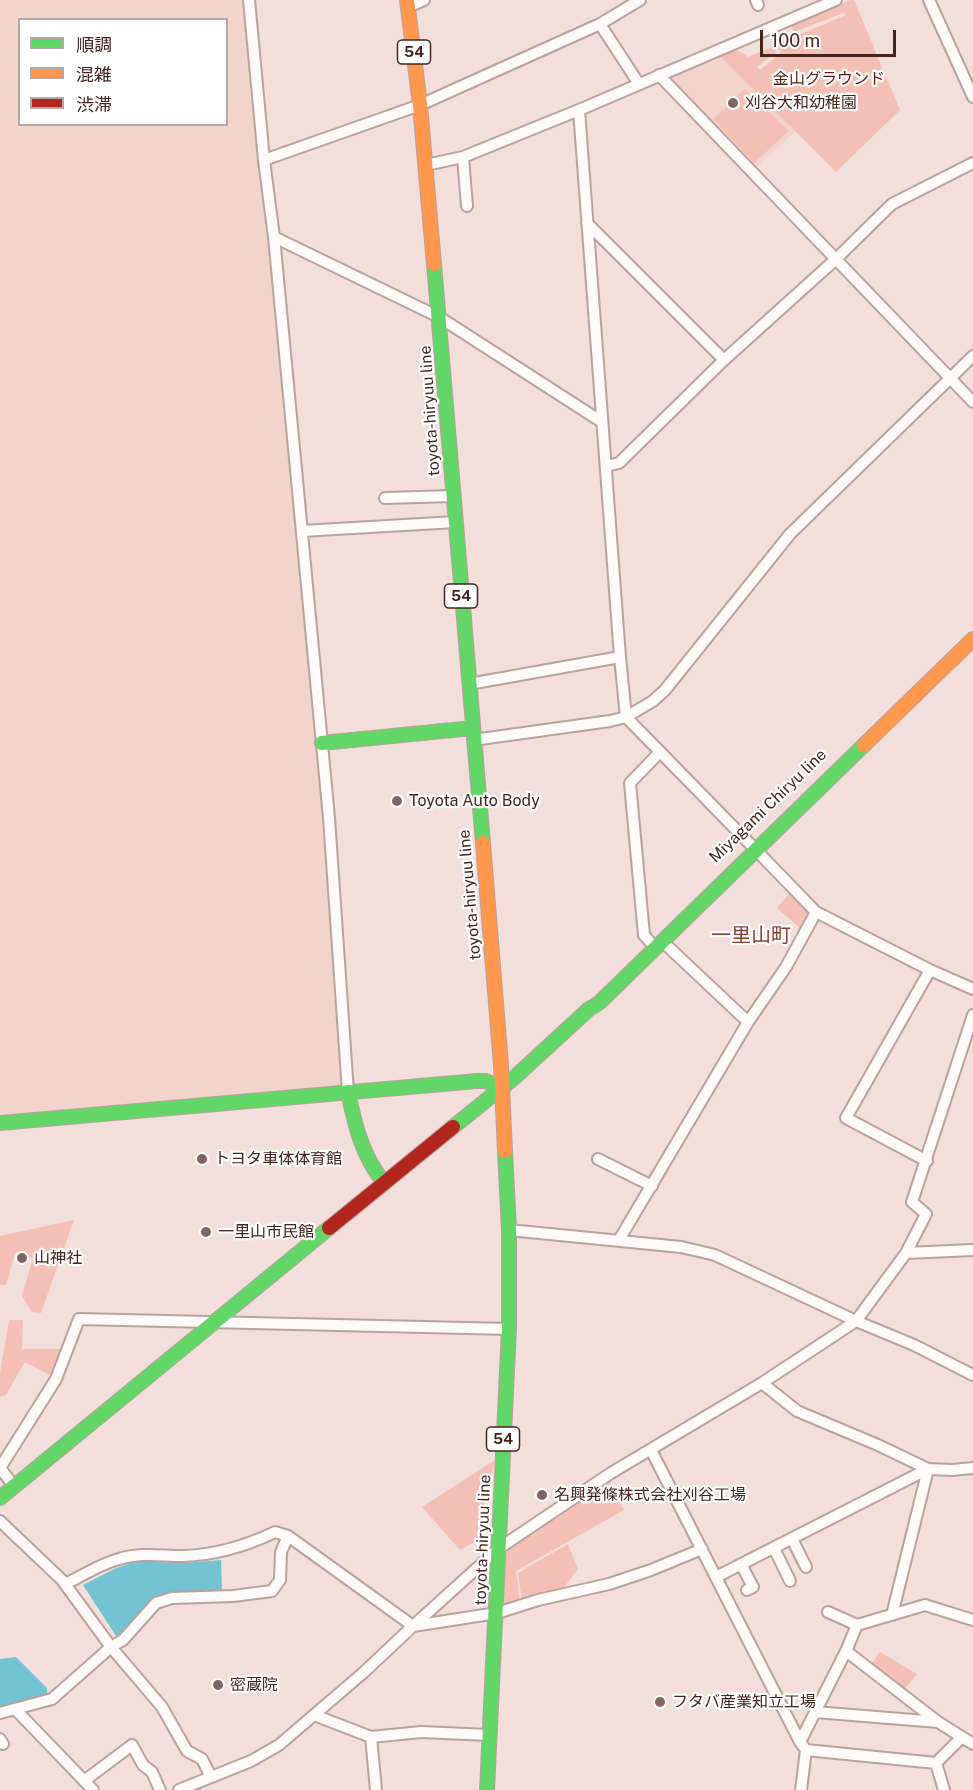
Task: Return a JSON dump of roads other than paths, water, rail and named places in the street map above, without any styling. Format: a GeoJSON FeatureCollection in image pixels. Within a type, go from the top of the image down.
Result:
{"type":"FeatureCollection","features":[{"type":"Feature","properties":{"kind":"main road","name":"toyota-hiryuu line"},"geometry":{"type":"LineString","coordinates":[[407,3],[420,105],[439,317],[501,1065],[509,1230],[509,1329],[487,1790]]}},
{"type":"Feature","properties":{"kind":"main road","name":"Miyagami Chiryu line"},"geometry":{"type":"LineString","coordinates":[[0,1498],[501,1088],[589,1009],[594,999],[657,942],[973,629]]}},
{"type":"Feature","properties":{"kind":"main road","name":"Miyagami Chiryu line"},"geometry":{"type":"LineString","coordinates":[[754,847],[973,639]]}},
{"type":"Feature","properties":{"kind":"main road"},"geometry":{"type":"LineString","coordinates":[[322,743],[473,734]]}},
{"type":"Feature","properties":{"kind":"main road"},"geometry":{"type":"LineString","coordinates":[[0,1123],[477,1081],[486,1081],[501,1088]]}},
{"type":"Feature","properties":{"kind":"main road"},"geometry":{"type":"LineString","coordinates":[[348,1092],[359,1143],[373,1170],[384,1183]]}},
{"type":"Feature","properties":{"kind":"street"},"geometry":{"type":"LineString","coordinates":[[249,0],[322,743],[348,1092]]}},
{"type":"Feature","properties":{"kind":"street"},"geometry":{"type":"LineString","coordinates":[[407,3],[424,0]]}},
{"type":"Feature","properties":{"kind":"street"},"geometry":{"type":"LineString","coordinates":[[264,160],[420,105],[600,24],[640,0]]}},
{"type":"Feature","properties":{"kind":"street"},"geometry":{"type":"LineString","coordinates":[[426,165],[463,157],[836,0]]}},
{"type":"Feature","properties":{"kind":"street"},"geometry":{"type":"LineString","coordinates":[[929,0],[973,97]]}},
{"type":"Feature","properties":{"kind":"street"},"geometry":{"type":"LineString","coordinates":[[600,24],[639,84]]}},
{"type":"Feature","properties":{"kind":"street"},"geometry":{"type":"LineString","coordinates":[[659,75],[973,402]]}},
{"type":"Feature","properties":{"kind":"street"},"geometry":{"type":"LineString","coordinates":[[579,110],[626,717],[816,912],[930,970],[973,989]]}},
{"type":"Feature","properties":{"kind":"street"},"geometry":{"type":"LineString","coordinates":[[463,157],[467,206]]}},
{"type":"Feature","properties":{"kind":"street"},"geometry":{"type":"LineString","coordinates":[[606,466],[619,463],[724,360],[836,259],[892,204],[973,162]]}},
{"type":"Feature","properties":{"kind":"street"},"geometry":{"type":"LineString","coordinates":[[587,222],[724,360]]}},
{"type":"Feature","properties":{"kind":"street"},"geometry":{"type":"LineString","coordinates":[[274,237],[439,317],[602,422]]}},
{"type":"Feature","properties":{"kind":"street"},"geometry":{"type":"LineString","coordinates":[[473,734],[610,721],[626,717],[653,701],[665,690],[790,534],[973,356]]}},
{"type":"Feature","properties":{"kind":"street"},"geometry":{"type":"LineString","coordinates":[[385,498],[453,496]]}},
{"type":"Feature","properties":{"kind":"street"},"geometry":{"type":"LineString","coordinates":[[302,531],[455,522]]}},
{"type":"Feature","properties":{"kind":"street"},"geometry":{"type":"LineString","coordinates":[[469,684],[620,657]]}},
{"type":"Feature","properties":{"kind":"street"},"geometry":{"type":"LineString","coordinates":[[660,752],[630,783],[644,935],[657,942],[748,1022]]}},
{"type":"Feature","properties":{"kind":"street"},"geometry":{"type":"LineString","coordinates":[[619,1240],[748,1022],[786,967],[816,912]]}},
{"type":"Feature","properties":{"kind":"street"},"geometry":{"type":"LineString","coordinates":[[927,1161],[846,1118],[930,970]]}},
{"type":"Feature","properties":{"kind":"street"},"geometry":{"type":"LineString","coordinates":[[185,1789],[266,1754],[314,1715],[498,1549],[610,1473],[762,1383],[856,1321],[906,1253],[926,1214],[912,1202],[973,1015]]}},
{"type":"Feature","properties":{"kind":"street"},"geometry":{"type":"LineString","coordinates":[[598,1159],[652,1186]]}},
{"type":"Feature","properties":{"kind":"street"},"geometry":{"type":"LineString","coordinates":[[509,1230],[681,1247],[715,1255],[856,1321],[914,1345],[973,1375]]}},
{"type":"Feature","properties":{"kind":"street"},"geometry":{"type":"LineString","coordinates":[[906,1253],[973,1250]]}},
{"type":"Feature","properties":{"kind":"street"},"geometry":{"type":"LineString","coordinates":[[14,1486],[0,1468],[56,1379],[79,1319],[210,1324],[509,1329]]}},
{"type":"Feature","properties":{"kind":"street"},"geometry":{"type":"LineString","coordinates":[[762,1383],[797,1411],[928,1469],[973,1468]]}},
{"type":"Feature","properties":{"kind":"street"},"geometry":{"type":"LineString","coordinates":[[651,1450],[803,1746]]}},
{"type":"Feature","properties":{"kind":"street"},"geometry":{"type":"LineString","coordinates":[[716,1577],[928,1469]]}},
{"type":"Feature","properties":{"kind":"street"},"geometry":{"type":"LineString","coordinates":[[892,1615],[928,1469]]}},
{"type":"Feature","properties":{"kind":"street"},"geometry":{"type":"LineString","coordinates":[[0,1521],[65,1584],[111,1647],[162,1707],[187,1751],[202,1759],[212,1777]]}},
{"type":"Feature","properties":{"kind":"street"},"geometry":{"type":"LineString","coordinates":[[65,1584],[118,1559],[152,1553],[183,1556],[223,1551],[252,1543],[275,1532],[288,1536],[413,1626],[497,1613],[538,1600],[609,1584],[702,1549]]}},
{"type":"Feature","properties":{"kind":"street"},"geometry":{"type":"LineString","coordinates":[[0,1713],[52,1699],[111,1647],[123,1641],[156,1603],[180,1597],[233,1596],[272,1591],[280,1580],[281,1552],[288,1536]]}},
{"type":"Feature","properties":{"kind":"street"},"geometry":{"type":"LineString","coordinates":[[792,1539],[806,1567]]}},
{"type":"Feature","properties":{"kind":"street"},"geometry":{"type":"LineString","coordinates":[[774,1548],[790,1581]]}},
{"type":"Feature","properties":{"kind":"street"},"geometry":{"type":"LineString","coordinates":[[741,1564],[753,1587],[747,1590]]}},
{"type":"Feature","properties":{"kind":"street"},"geometry":{"type":"LineString","coordinates":[[828,1612],[857,1625],[925,1605],[973,1620]]}},
{"type":"Feature","properties":{"kind":"street"},"geometry":{"type":"LineString","coordinates":[[801,1790],[803,1746],[814,1712],[857,1625]]}},
{"type":"Feature","properties":{"kind":"street"},"geometry":{"type":"LineString","coordinates":[[846,1651],[938,1722],[973,1744]]}},
{"type":"Feature","properties":{"kind":"street"},"geometry":{"type":"LineString","coordinates":[[16,1710],[93,1790]]}},
{"type":"Feature","properties":{"kind":"street"},"geometry":{"type":"LineString","coordinates":[[814,1712],[938,1722]]}},
{"type":"Feature","properties":{"kind":"street"},"geometry":{"type":"LineString","coordinates":[[314,1715],[371,1737],[421,1732],[489,1735]]}},
{"type":"Feature","properties":{"kind":"street"},"geometry":{"type":"LineString","coordinates":[[371,1737],[376,1790]]}},
{"type":"Feature","properties":{"kind":"street"},"geometry":{"type":"LineString","coordinates":[[936,1763],[961,1738]]}},
{"type":"Feature","properties":{"kind":"street"},"geometry":{"type":"LineString","coordinates":[[84,1781],[132,1745],[143,1765],[152,1772],[160,1790]]}},
{"type":"Feature","properties":{"kind":"street"},"geometry":{"type":"LineString","coordinates":[[803,1746],[936,1763]]}},
{"type":"Feature","properties":{"kind":"street"},"geometry":{"type":"LineString","coordinates":[[936,1763],[944,1790]]}},
{"type":"Feature","properties":{"kind":"water"},"geometry":{"type":"Polygon","coordinates":[[[221,1560],[222,1592],[173,1593],[128,1637],[116,1636],[83,1585],[114,1569],[137,1561],[185,1563],[221,1560]]]}},
{"type":"Feature","properties":{"kind":"water"},"geometry":{"type":"Polygon","coordinates":[[[16,1657],[47,1688],[47,1694],[0,1707],[0,1659],[16,1657]]]}},
{"type":"Feature","properties":{"kind":"place","name":"刈谷大和幼稚園"},"geometry":{"type":"Point","coordinates":[733,103]}},
{"type":"Feature","properties":{"kind":"place","name":"Toyota Auto Body"},"geometry":{"type":"Point","coordinates":[397,801]}},
{"type":"Feature","properties":{"kind":"place","name":"トヨタ車体体育館"},"geometry":{"type":"Point","coordinates":[202,1159]}},
{"type":"Feature","properties":{"kind":"place","name":"一里山市民館"},"geometry":{"type":"Point","coordinates":[206,1232]}},
{"type":"Feature","properties":{"kind":"place","name":"山神社"},"geometry":{"type":"Point","coordinates":[22,1258]}},
{"type":"Feature","properties":{"kind":"place","name":"名興発條株式会社刈谷工場"},"geometry":{"type":"Point","coordinates":[542,1495]}},
{"type":"Feature","properties":{"kind":"place","name":"密蔵院"},"geometry":{"type":"Point","coordinates":[218,1685]}},
{"type":"Feature","properties":{"kind":"place","name":"フタバ産業知立工場"},"geometry":{"type":"Point","coordinates":[660,1702]}},
{"type":"Feature","properties":{"kind":"district","name":"一里山町"},"geometry":{"type":"Point","coordinates":[751,936]}},
{"type":"Feature","properties":{"kind":"park label","name":"金山グラウンド"},"geometry":{"type":"Point","coordinates":[829,79]}}]}
